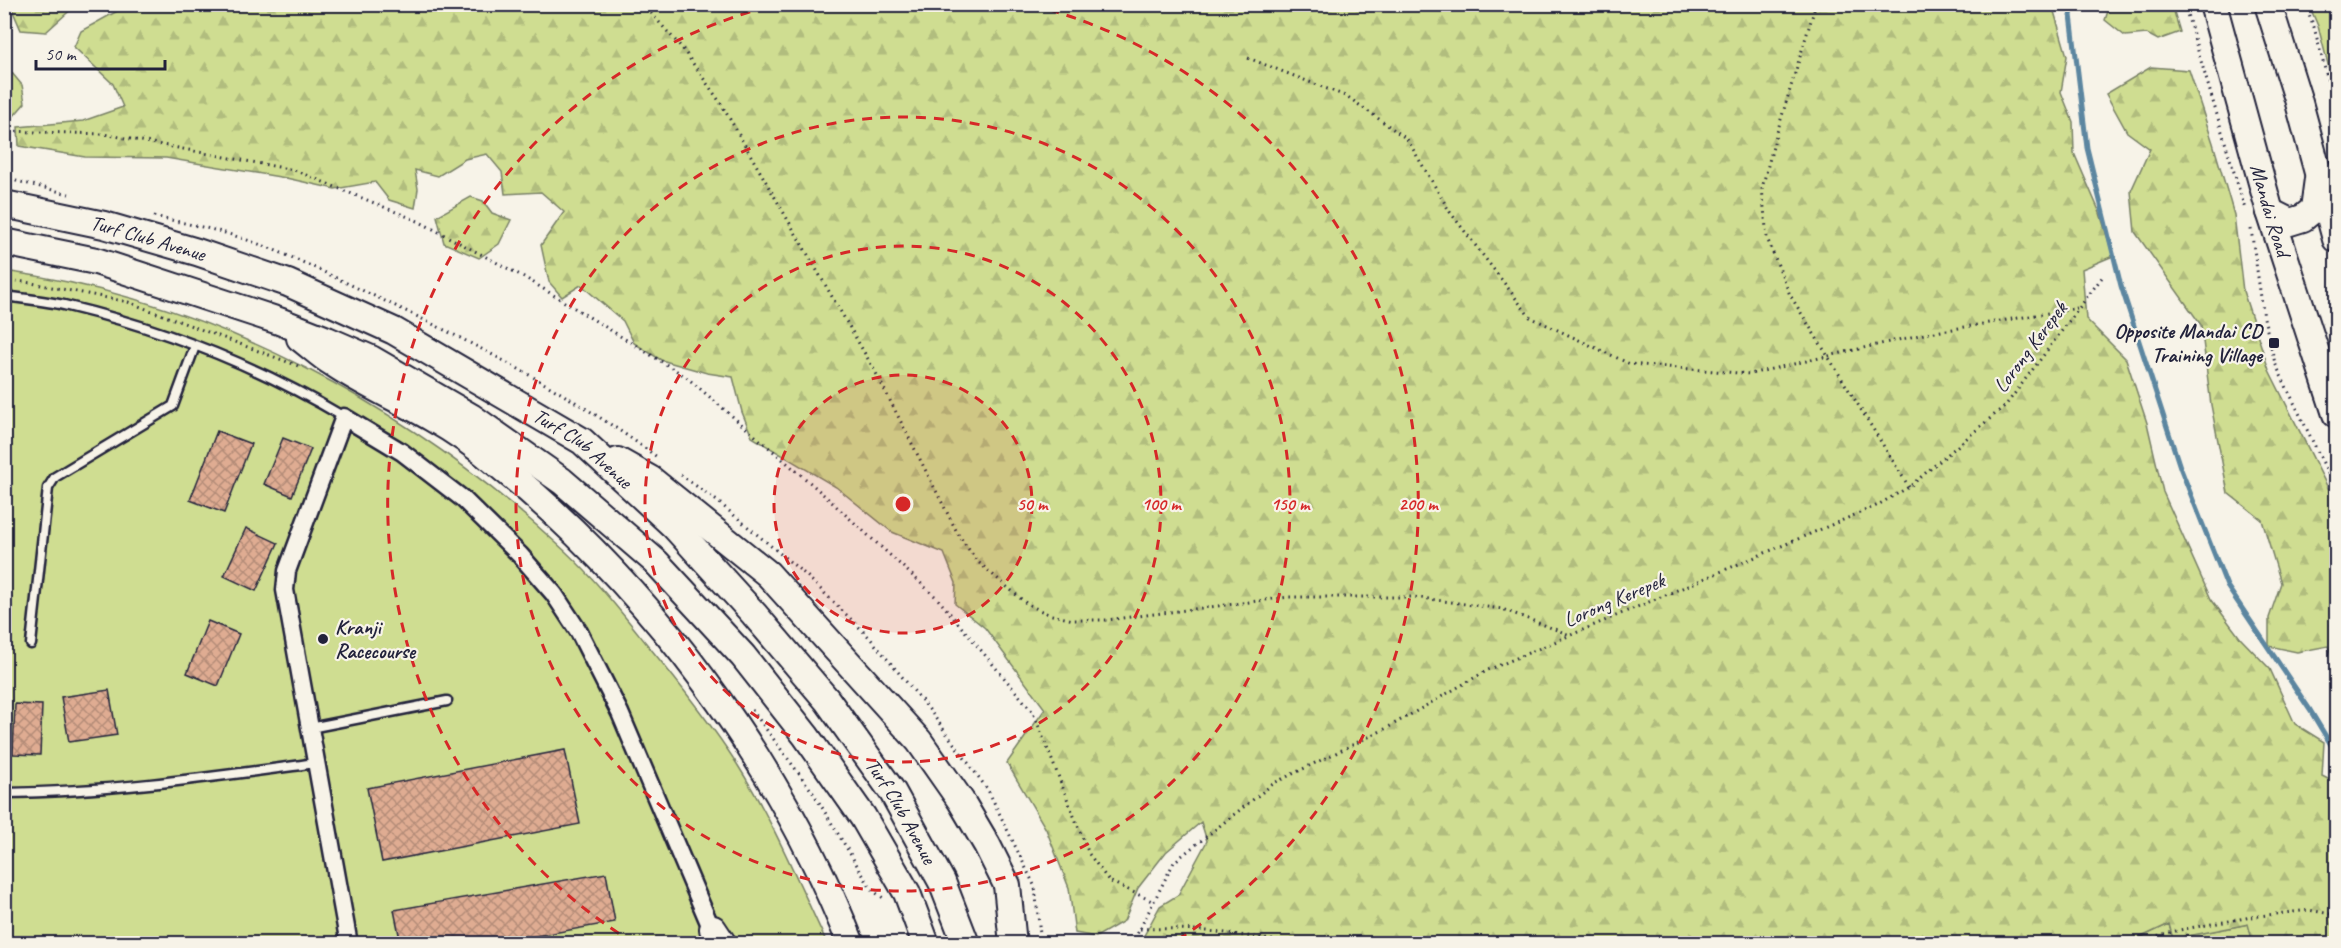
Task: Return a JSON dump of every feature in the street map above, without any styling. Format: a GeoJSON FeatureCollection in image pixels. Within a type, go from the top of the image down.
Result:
{"type":"FeatureCollection","features":[{"type":"Feature","properties":{"kind":"main road","name":"Mandai Road"},"geometry":{"type":"LineString","coordinates":[[2213,4],[2270,212],[2337,414]]}},
{"type":"Feature","properties":{"kind":"main road"},"geometry":{"type":"LineString","coordinates":[[2268,4],[2298,99],[2337,239]]}},
{"type":"Feature","properties":{"kind":"main road"},"geometry":{"type":"LineString","coordinates":[[2270,212],[2290,222],[2303,218],[2314,209],[2318,176]]}},
{"type":"Feature","properties":{"kind":"main road","name":"Turf Club Avenue"},"geometry":{"type":"LineString","coordinates":[[4,204],[104,225],[197,252],[288,283],[394,330],[582,441],[674,526],[754,614],[827,700],[892,791],[942,882],[966,944]]}},
{"type":"Feature","properties":{"kind":"main road","name":"Turf Club Avenue"},"geometry":{"type":"LineString","coordinates":[[4,242],[96,261],[279,321],[371,359],[471,417],[562,481],[656,562],[742,656],[806,736],[863,817],[907,893],[926,944]]}},
{"type":"Feature","properties":{"kind":"main road"},"geometry":{"type":"LineString","coordinates":[[279,321],[332,363],[435,419],[498,464],[587,545],[660,624],[739,730],[792,819],[840,915],[851,944]]}},
{"type":"Feature","properties":{"kind":"main road"},"geometry":{"type":"LineString","coordinates":[[582,441],[650,479],[768,574],[919,741],[961,801],[987,845],[1006,885],[1013,944]]}},
{"type":"Feature","properties":{"kind":"street"},"geometry":{"type":"LineString","coordinates":[[349,944],[285,591],[286,571],[344,417],[402,452],[463,499],[520,555],[554,594],[579,632],[620,713],[718,939]]}},
{"type":"Feature","properties":{"kind":"lane"},"geometry":{"type":"LineString","coordinates":[[4,296],[67,305],[169,336],[301,392],[344,417]]}},
{"type":"Feature","properties":{"kind":"lane"},"geometry":{"type":"LineString","coordinates":[[31,644],[50,482],[173,406],[195,346]]}},
{"type":"Feature","properties":{"kind":"lane"},"geometry":{"type":"LineString","coordinates":[[310,728],[447,701]]}},
{"type":"Feature","properties":{"kind":"lane"},"geometry":{"type":"LineString","coordinates":[[4,793],[138,786],[316,763]]}},
{"type":"Feature","properties":{"kind":"path"},"geometry":{"type":"LineString","coordinates":[[643,4],[682,48],[720,102],[876,373],[958,534],[977,561],[1028,604],[1048,614],[1073,620],[1106,620],[1289,597],[1414,597],[1502,609],[1570,635]]}},
{"type":"Feature","properties":{"kind":"path"},"geometry":{"type":"LineString","coordinates":[[1816,4],[1762,188],[1767,238],[1790,295],[1909,487]]}},
{"type":"Feature","properties":{"kind":"path"},"geometry":{"type":"LineString","coordinates":[[2184,4],[2252,230],[2264,318],[2275,363],[2337,490]]}},
{"type":"Feature","properties":{"kind":"path"},"geometry":{"type":"LineString","coordinates":[[2305,4],[2314,27],[2337,112]]}},
{"type":"Feature","properties":{"kind":"path"},"geometry":{"type":"LineString","coordinates":[[1248,58],[1347,97],[1407,139],[1450,212],[1530,317],[1630,364],[1750,374],[1924,334],[2079,307]]}},
{"type":"Feature","properties":{"kind":"path"},"geometry":{"type":"LineString","coordinates":[[4,131],[104,134],[294,170],[418,221],[524,277],[685,376],[814,486],[937,598],[1033,712],[1089,855],[1109,880],[1154,902]]}},
{"type":"Feature","properties":{"kind":"path","name":"Lorong Kerepek"},"geometry":{"type":"LineString","coordinates":[[1132,944],[1174,862],[1274,783],[1387,728],[1488,670],[1876,506],[1909,487],[2006,405],[2103,276]]}},
{"type":"Feature","properties":{"kind":"path"},"geometry":{"type":"LineString","coordinates":[[2135,944],[2179,930],[2251,917],[2308,910],[2337,915]]}},
{"type":"Feature","properties":{"kind":"path"},"geometry":{"type":"LineString","coordinates":[[1140,929],[1226,931],[1293,944]]}},
{"type":"Feature","properties":{"kind":"green space"},"geometry":{"type":"Polygon","coordinates":[[[12,4],[76,5],[46,32],[21,30],[11,7],[12,4]]]}},
{"type":"Feature","properties":{"kind":"green space"},"geometry":{"type":"Polygon","coordinates":[[[130,4],[2054,5],[2067,56],[2061,92],[2073,122],[2074,153],[2100,213],[2113,256],[2082,269],[2086,319],[2126,359],[2147,423],[2163,492],[2211,599],[2241,639],[2270,669],[2295,724],[2324,742],[2322,776],[2336,783],[2336,943],[2253,943],[2248,924],[2173,939],[2169,924],[2122,944],[1140,943],[1160,906],[1178,895],[1207,841],[1201,822],[1166,852],[1138,888],[1124,921],[1096,937],[1075,933],[1069,888],[1046,829],[1007,763],[1045,709],[985,628],[955,604],[956,583],[944,553],[892,532],[836,487],[752,437],[742,412],[733,377],[707,373],[661,360],[634,343],[623,321],[581,285],[562,297],[549,282],[541,245],[564,212],[541,192],[505,194],[502,172],[487,154],[465,159],[438,176],[415,170],[418,189],[415,208],[389,200],[375,182],[335,189],[286,178],[166,158],[85,157],[19,146],[18,127],[83,121],[123,107],[113,84],[74,47],[81,31],[130,4]]]}},
{"type":"Feature","properties":{"kind":"green space"},"geometry":{"type":"Polygon","coordinates":[[[2110,5],[2172,5],[2180,32],[2158,40],[2147,34],[2125,36],[2105,20],[2110,5]]]}},
{"type":"Feature","properties":{"kind":"green space"},"geometry":{"type":"Polygon","coordinates":[[[2309,5],[2336,5],[2336,95],[2318,26],[2309,5]]]}},
{"type":"Feature","properties":{"kind":"green space"},"geometry":{"type":"Polygon","coordinates":[[[7,67],[22,85],[25,103],[12,118],[5,120],[4,69],[7,67]]]}},
{"type":"Feature","properties":{"kind":"green space"},"geometry":{"type":"Polygon","coordinates":[[[2151,67],[2189,70],[2234,215],[2243,291],[2269,370],[2336,504],[2336,667],[2328,646],[2297,652],[2269,646],[2269,618],[2281,583],[2262,520],[2228,493],[2211,405],[2201,325],[2135,232],[2131,191],[2150,149],[2127,132],[2106,94],[2151,67]]]}},
{"type":"Feature","properties":{"kind":"green space"},"geometry":{"type":"Polygon","coordinates":[[[471,197],[483,201],[492,213],[511,220],[499,244],[479,258],[444,243],[437,216],[471,197]]]}},
{"type":"Feature","properties":{"kind":"green space","name":"Kranji Racecourse"},"geometry":{"type":"Polygon","coordinates":[[[5,271],[83,285],[159,307],[234,335],[306,368],[376,407],[442,451],[505,499],[565,551],[597,584],[670,672],[716,733],[762,807],[827,943],[5,944],[5,271]]]}},
{"type":"Feature","properties":{"kind":"green space"},"geometry":{"type":"Polygon","coordinates":[[[2169,924],[2173,939],[2249,924],[2253,943],[2122,944],[2169,924]]]}},
{"type":"Feature","properties":{"kind":"building"},"geometry":{"type":"Polygon","coordinates":[[[217,431],[251,444],[224,513],[190,500],[217,431]]]}},
{"type":"Feature","properties":{"kind":"building"},"geometry":{"type":"Polygon","coordinates":[[[283,438],[311,449],[292,496],[264,484],[283,438]]]}},
{"type":"Feature","properties":{"kind":"building"},"geometry":{"type":"Polygon","coordinates":[[[246,528],[278,543],[256,591],[224,576],[246,528]]]}},
{"type":"Feature","properties":{"kind":"building"},"geometry":{"type":"Polygon","coordinates":[[[208,621],[239,634],[218,686],[187,673],[208,621]]]}},
{"type":"Feature","properties":{"kind":"building"},"geometry":{"type":"Polygon","coordinates":[[[109,690],[117,735],[69,742],[61,697],[109,690]]]}},
{"type":"Feature","properties":{"kind":"building"},"geometry":{"type":"Polygon","coordinates":[[[15,704],[42,705],[40,755],[13,754],[15,704]]]}},
{"type":"Feature","properties":{"kind":"building"},"geometry":{"type":"Polygon","coordinates":[[[565,750],[580,824],[382,862],[367,788],[565,750]]]}},
{"type":"Feature","properties":{"kind":"building"},"geometry":{"type":"Polygon","coordinates":[[[606,873],[615,922],[491,944],[401,944],[394,910],[606,873]]]}},
{"type":"Feature","properties":{"kind":"waterway"},"geometry":{"type":"LineString","coordinates":[[2074,4],[2071,15],[2087,148],[2121,286],[2180,467],[2227,586],[2336,753]]}},
{"type":"Feature","properties":{"kind":"place","name":"Opposite Mandai CD Training Village"},"geometry":{"type":"Point","coordinates":[2274,343]}},
{"type":"Feature","properties":{"kind":"place","name":"Kranji Racecourse"},"geometry":{"type":"Point","coordinates":[323,639]}}]}
